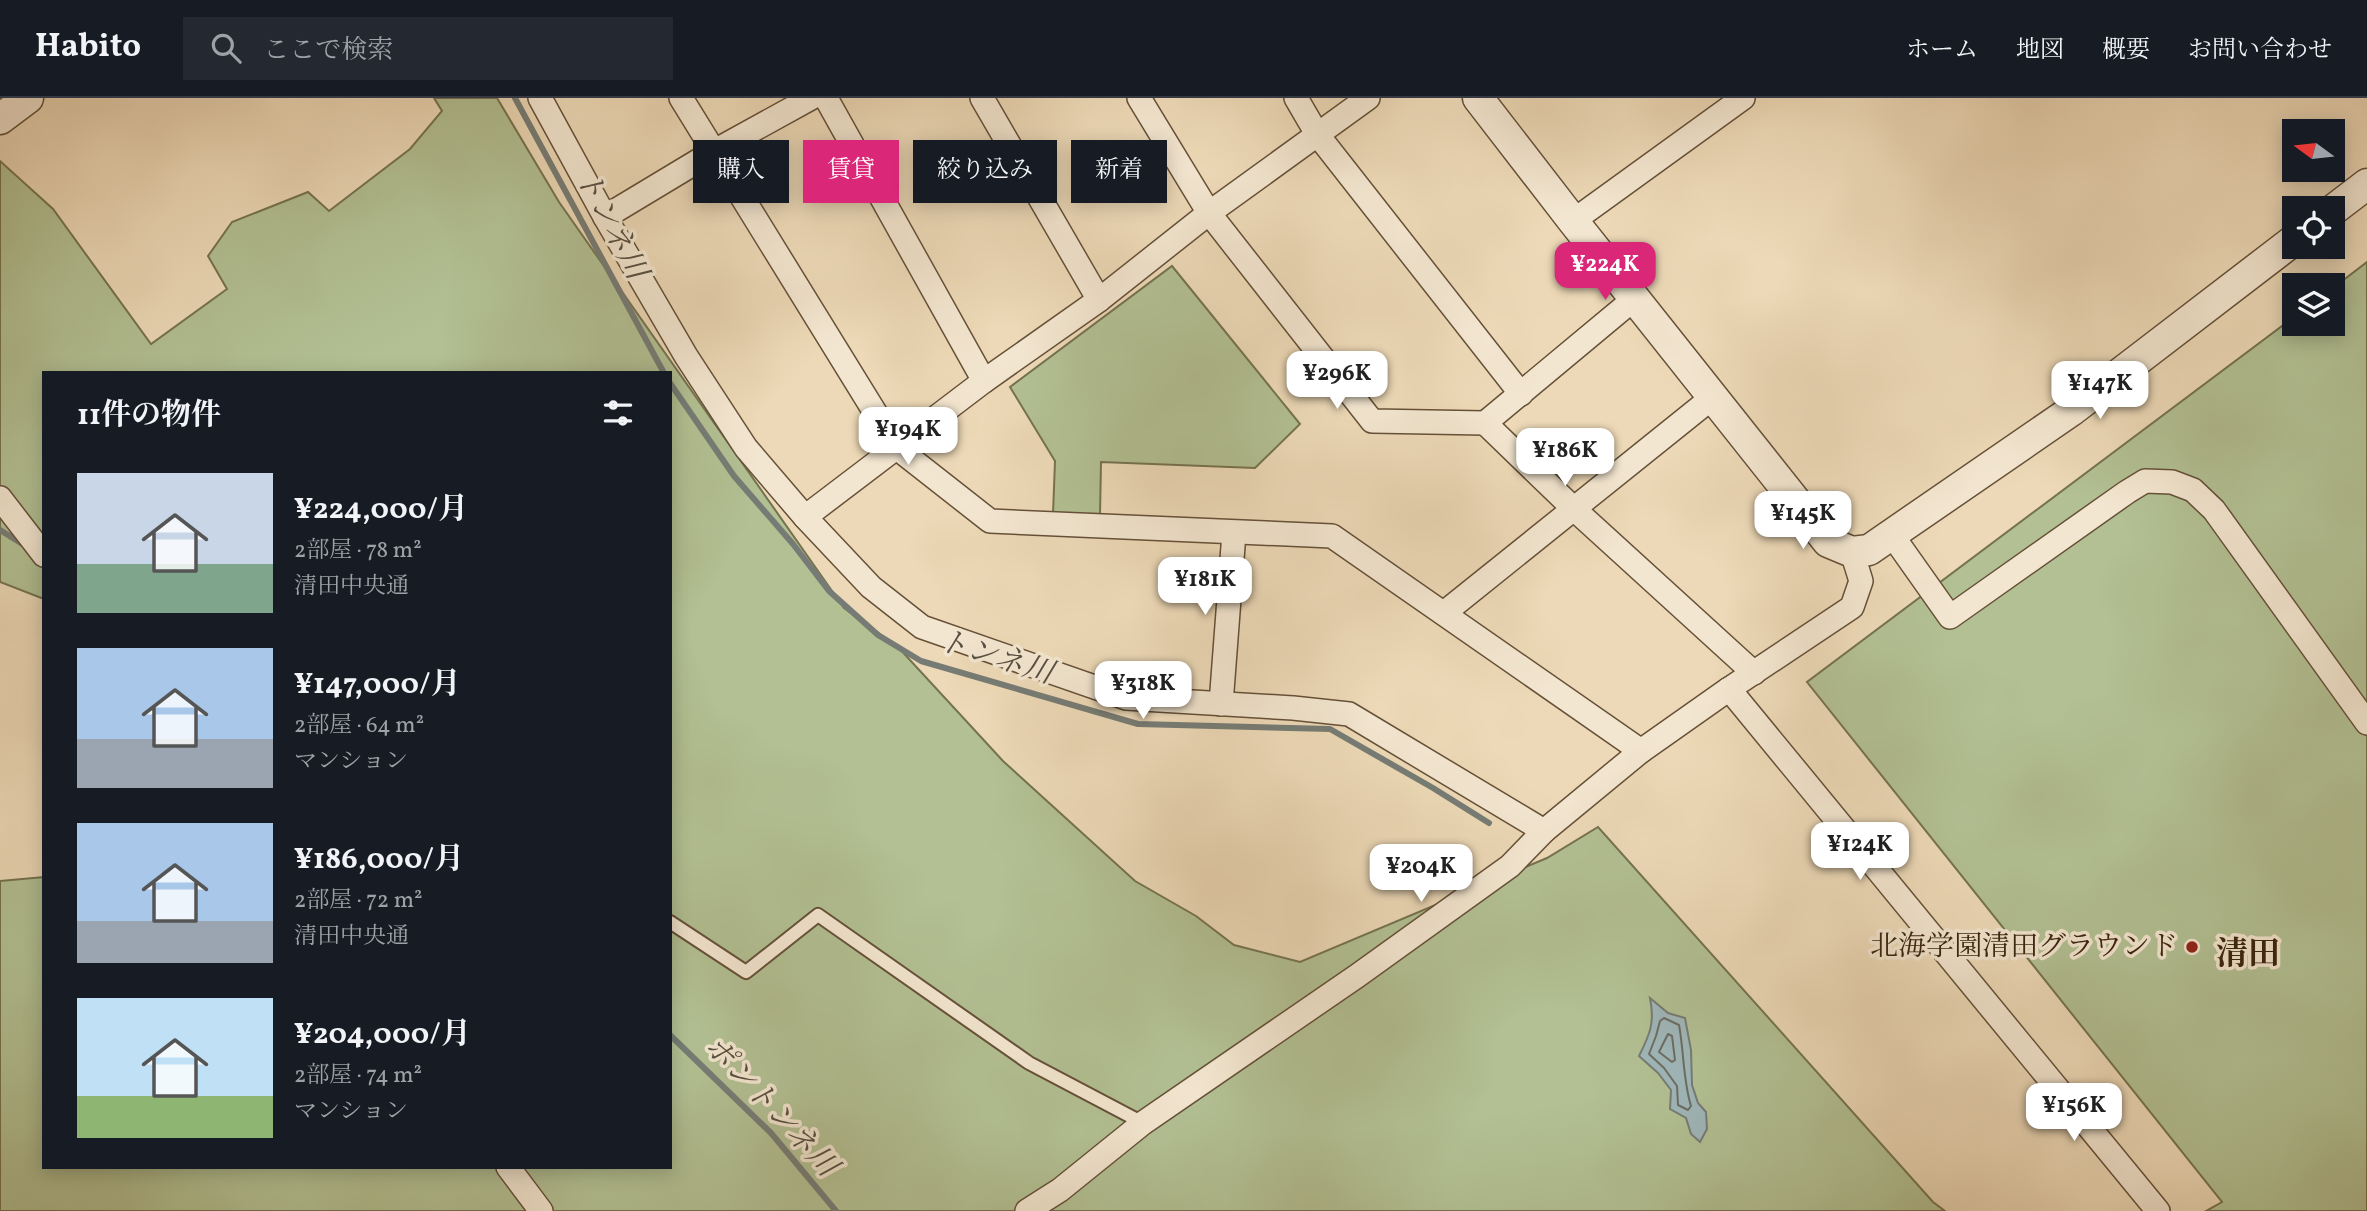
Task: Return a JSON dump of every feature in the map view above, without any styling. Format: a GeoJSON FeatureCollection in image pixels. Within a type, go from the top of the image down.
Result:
{"type":"FeatureCollection","features":[{"type":"Feature","properties":{"kind":"street"},"geometry":{"type":"LineString","coordinates":[[540,98],[686,356],[746,448],[805,517],[871,587],[922,627],[1126,698],[1349,713],[1544,831]]}},
{"type":"Feature","properties":{"kind":"street"},"geometry":{"type":"LineString","coordinates":[[681,98],[706,140]]}},
{"type":"Feature","properties":{"kind":"street"},"geometry":{"type":"LineString","coordinates":[[735,140],[810,98]]}},
{"type":"Feature","properties":{"kind":"street"},"geometry":{"type":"LineString","coordinates":[[826,98],[984,381]]}},
{"type":"Feature","properties":{"kind":"street"},"geometry":{"type":"LineString","coordinates":[[982,98],[1099,300]]}},
{"type":"Feature","properties":{"kind":"street"},"geometry":{"type":"LineString","coordinates":[[1139,98],[1209,214],[1372,421],[1485,423],[1634,299]]}},
{"type":"Feature","properties":{"kind":"street"},"geometry":{"type":"LineString","coordinates":[[1296,98],[1317,134],[1521,394]]}},
{"type":"Feature","properties":{"kind":"street"},"geometry":{"type":"LineString","coordinates":[[805,517],[984,381],[1099,300],[1209,214],[1368,98]]}},
{"type":"Feature","properties":{"kind":"street"},"geometry":{"type":"LineString","coordinates":[[1478,98],[1828,542],[1871,546],[1950,617],[2145,481],[2172,482],[2193,490],[2214,510],[2367,723]]}},
{"type":"Feature","properties":{"kind":"street"},"geometry":{"type":"LineString","coordinates":[[1573,221],[1743,98]]}},
{"type":"Feature","properties":{"kind":"street"},"geometry":{"type":"LineString","coordinates":[[605,217],[693,164]]}},
{"type":"Feature","properties":{"kind":"street"},"geometry":{"type":"LineString","coordinates":[[2345,201],[2367,184]]}},
{"type":"Feature","properties":{"kind":"street"},"geometry":{"type":"LineString","coordinates":[[745,203],[897,448],[990,521],[1332,536],[1641,751]]}},
{"type":"Feature","properties":{"kind":"street"},"geometry":{"type":"LineString","coordinates":[[1027,1211],[1060,1190],[1143,1124],[1510,866],[1544,831],[1641,751],[1852,607],[1871,546],[2071,411],[2282,249]]}},
{"type":"Feature","properties":{"kind":"street"},"geometry":{"type":"LineString","coordinates":[[1444,613],[1713,397]]}},
{"type":"Feature","properties":{"kind":"street"},"geometry":{"type":"LineString","coordinates":[[1485,423],[1574,509],[1754,673]]}},
{"type":"Feature","properties":{"kind":"street"},"geometry":{"type":"LineString","coordinates":[[0,498],[42,552]]}},
{"type":"Feature","properties":{"kind":"street"},"geometry":{"type":"LineString","coordinates":[[1221,704],[1234,533]]}},
{"type":"Feature","properties":{"kind":"street"},"geometry":{"type":"LineString","coordinates":[[1729,689],[2158,1211]]}},
{"type":"Feature","properties":{"kind":"street"},"geometry":{"type":"LineString","coordinates":[[510,1169],[541,1211]]}},
{"type":"Feature","properties":{"kind":"lane"},"geometry":{"type":"LineString","coordinates":[[672,923],[746,972],[818,915],[1029,1063],[1143,1124]]}},
{"type":"Feature","properties":{"kind":"green space"},"geometry":{"type":"Polygon","coordinates":[[[434,98],[497,98],[559,202],[844,608],[898,647],[1003,761],[1135,881],[1196,916],[1234,945],[1300,962],[1547,858],[1598,827],[1933,1202],[1945,1211],[0,1211],[0,881],[42,877],[42,1169],[672,1169],[672,371],[42,371],[42,598],[0,582],[0,161],[53,209],[151,344],[227,289],[208,256],[232,222],[308,192],[329,211],[410,149],[442,111],[434,98]]]}},
{"type":"Feature","properties":{"kind":"green space","name":"北海学園清田グラウンド"},"geometry":{"type":"Polygon","coordinates":[[[2367,262],[2367,1211],[2206,1211],[2222,1202],[1807,682],[2282,326],[2282,336],[2345,336],[2345,279],[2367,262]]]}},
{"type":"Feature","properties":{"kind":"green space"},"geometry":{"type":"Polygon","coordinates":[[[1172,266],[1300,424],[1255,468],[1101,462],[1100,516],[1053,514],[1055,461],[1010,387],[1172,266]]]}},
{"type":"Feature","properties":{"kind":"water"},"geometry":{"type":"Polygon","coordinates":[[[1650,998],[1668,1013],[1685,1018],[1691,1050],[1692,1085],[1698,1103],[1706,1112],[1707,1129],[1700,1142],[1691,1134],[1686,1118],[1670,1109],[1671,1090],[1658,1073],[1639,1056],[1650,1028],[1650,998]]]}},
{"type":"Feature","properties":{"kind":"waterway","name":"トンネ川"},"geometry":{"type":"LineString","coordinates":[[515,98],[663,371]]}},
{"type":"Feature","properties":{"kind":"waterway","name":"トンネ川"},"geometry":{"type":"LineString","coordinates":[[672,386],[734,476],[793,544],[829,591],[878,635],[921,661],[1138,724],[1330,729],[1489,823]]}},
{"type":"Feature","properties":{"kind":"waterway","name":"ポントンネ川"},"geometry":{"type":"LineString","coordinates":[[0,530],[24,545]]}},
{"type":"Feature","properties":{"kind":"waterway","name":"ポントンネ川"},"geometry":{"type":"LineString","coordinates":[[672,1037],[771,1133],[836,1211]]}},
{"type":"Feature","properties":{"kind":"place","name":"北海学園清田グラウンド"},"geometry":{"type":"Point","coordinates":[2192,947]}},
{"type":"Feature","properties":{"kind":"district","name":"清田"},"geometry":{"type":"Point","coordinates":[2248,956]}}]}
